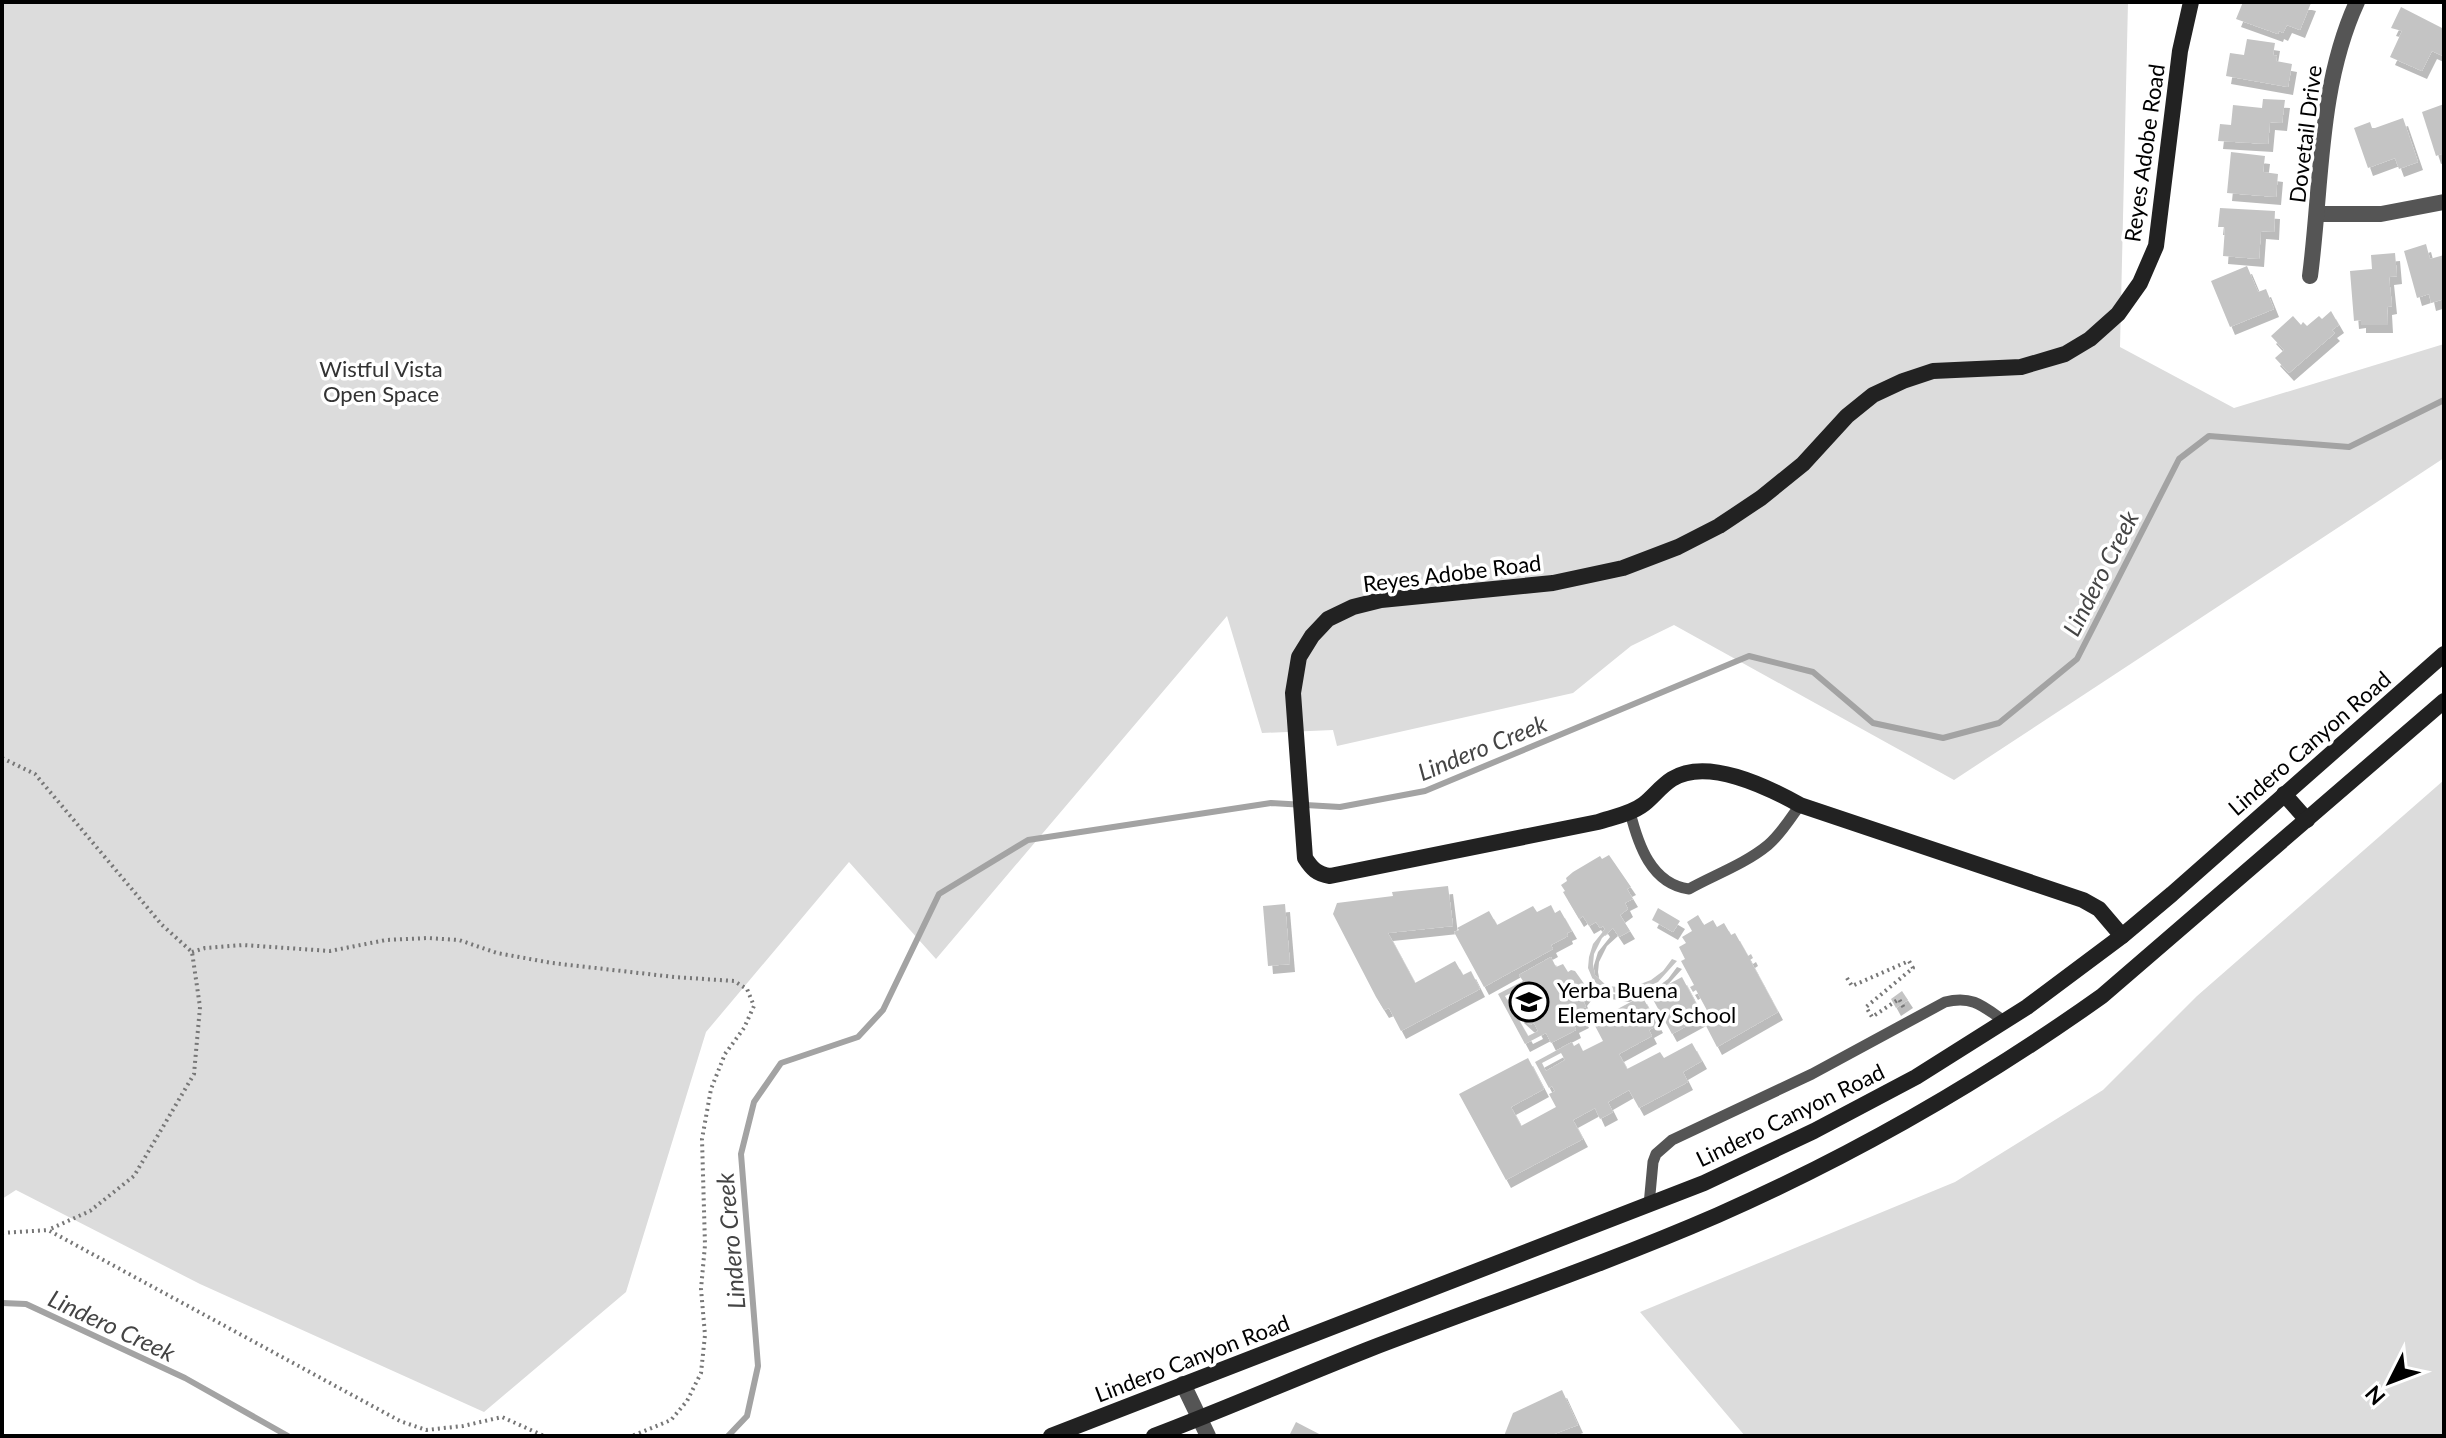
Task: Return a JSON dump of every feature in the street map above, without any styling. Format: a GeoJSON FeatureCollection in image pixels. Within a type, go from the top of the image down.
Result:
{"type":"FeatureCollection","features":[{"type":"Feature","properties":{"kind":"main road","name":"Reyes Adobe Road"},"geometry":{"type":"LineString","coordinates":[[2122,936],[2099,909],[2083,900],[1800,805],[1767,787],[1718,772],[1699,771],[1674,777],[1630,812],[1598,822],[1330,876],[1321,875],[1312,869],[1305,858],[1293,693],[1299,657],[1312,636],[1328,619],[1353,607],[1381,600],[1553,583],[1637,563],[1719,526],[1761,498],[1803,464],[1847,416],[1873,395],[1933,371],[2021,367],[2065,354],[2090,339],[2118,314],[2140,283],[2156,246],[2180,51],[2191,2]]}},
{"type":"Feature","properties":{"kind":"main road","name":"Lindero Canyon Road"},"geometry":{"type":"LineString","coordinates":[[1051,1436],[1704,1183],[1814,1131],[1916,1077],[2027,1007],[2122,936],[2444,654]]}},
{"type":"Feature","properties":{"kind":"main road"},"geometry":{"type":"LineString","coordinates":[[1154,1436],[1717,1215],[1830,1162],[1934,1107],[2102,996],[2444,701]]}},
{"type":"Feature","properties":{"kind":"main road"},"geometry":{"type":"LineString","coordinates":[[2284,794],[2307,820]]}},
{"type":"Feature","properties":{"kind":"street","name":"Dovetail Drive"},"geometry":{"type":"LineString","coordinates":[[2310,276],[2329,95],[2343,32],[2357,2]]}},
{"type":"Feature","properties":{"kind":"street"},"geometry":{"type":"LineString","coordinates":[[2317,214],[2381,214],[2444,202]]}},
{"type":"Feature","properties":{"kind":"street"},"geometry":{"type":"LineString","coordinates":[[1183,1384],[1208,1436]]}},
{"type":"Feature","properties":{"kind":"lane"},"geometry":{"type":"LineString","coordinates":[[1630,812],[1637,840],[1659,875],[1665,881],[1689,889],[1769,844],[1800,805]]}},
{"type":"Feature","properties":{"kind":"lane"},"geometry":{"type":"LineString","coordinates":[[1649,1205],[1653,1162],[1656,1154],[1672,1140],[1812,1074],[1945,1002],[1966,998],[2004,1021]]}},
{"type":"Feature","properties":{"kind":"path"},"geometry":{"type":"LineString","coordinates":[[2,758],[35,774],[162,925],[192,952],[200,1007],[194,1074],[134,1176],[90,1211],[48,1230],[2,1233]]}},
{"type":"Feature","properties":{"kind":"path"},"geometry":{"type":"LineString","coordinates":[[192,952],[243,945],[330,951],[386,940],[459,940],[511,956],[674,977],[734,981],[747,989],[754,1006],[744,1028],[725,1054],[711,1089],[702,1139],[705,1245],[701,1289],[705,1335],[701,1373],[687,1401],[671,1420],[632,1436]]}},
{"type":"Feature","properties":{"kind":"path"},"geometry":{"type":"LineString","coordinates":[[1847,978],[1852,986],[1909,961],[1913,968],[1866,1007],[1872,1017],[1899,999],[1912,1020]]}},
{"type":"Feature","properties":{"kind":"path"},"geometry":{"type":"LineString","coordinates":[[48,1230],[400,1421],[426,1430],[502,1417],[544,1436]]}},
{"type":"Feature","properties":{"kind":"green space","name":"Wistful Vista Open Space"},"geometry":{"type":"Polygon","coordinates":[[[2,2],[2128,2],[2120,347],[2234,408],[2444,344],[2444,458],[1954,780],[1674,625],[1631,646],[1573,693],[1337,746],[1333,730],[1262,733],[1227,616],[936,959],[849,862],[706,1032],[626,1292],[484,1412],[200,1284],[16,1190],[2,1199],[2,2]]]}},
{"type":"Feature","properties":{"kind":"green space"},"geometry":{"type":"Polygon","coordinates":[[[2444,780],[2444,1436],[1745,1436],[1640,1312],[1955,1182],[2103,1090],[2197,996],[2444,780]]]}},
{"type":"Feature","properties":{"kind":"building"},"geometry":{"type":"Polygon","coordinates":[[[2243,2],[2311,3],[2300,30],[2287,25],[2283,33],[2279,31],[2278,34],[2236,19],[2243,2]]]}},
{"type":"Feature","properties":{"kind":"building"},"geometry":{"type":"Polygon","coordinates":[[[2401,7],[2444,29],[2443,56],[2432,51],[2422,71],[2390,57],[2402,31],[2391,28],[2401,7]]]}},
{"type":"Feature","properties":{"kind":"building"},"geometry":{"type":"Polygon","coordinates":[[[2247,39],[2275,43],[2273,55],[2277,56],[2276,61],[2292,64],[2288,87],[2226,76],[2230,53],[2244,55],[2247,39]]]}},
{"type":"Feature","properties":{"kind":"building"},"geometry":{"type":"Polygon","coordinates":[[[2263,99],[2285,100],[2282,123],[2270,122],[2268,144],[2218,141],[2220,124],[2231,125],[2233,105],[2262,108],[2263,99]]]}},
{"type":"Feature","properties":{"kind":"building"},"geometry":{"type":"Polygon","coordinates":[[[2444,104],[2444,153],[2436,156],[2422,112],[2444,104]]]}},
{"type":"Feature","properties":{"kind":"building"},"geometry":{"type":"Polygon","coordinates":[[[2403,118],[2418,162],[2399,169],[2395,158],[2368,168],[2354,128],[2370,122],[2375,128],[2403,118]]]}},
{"type":"Feature","properties":{"kind":"building"},"geometry":{"type":"Polygon","coordinates":[[[2231,152],[2265,156],[2263,172],[2278,174],[2276,197],[2227,193],[2231,152]]]}},
{"type":"Feature","properties":{"kind":"building"},"geometry":{"type":"Polygon","coordinates":[[[2220,208],[2275,211],[2274,232],[2261,231],[2259,259],[2223,256],[2225,227],[2218,227],[2220,208]]]}},
{"type":"Feature","properties":{"kind":"building"},"geometry":{"type":"Polygon","coordinates":[[[2426,244],[2430,259],[2444,255],[2444,299],[2431,303],[2429,294],[2417,298],[2404,251],[2426,244]]]}},
{"type":"Feature","properties":{"kind":"building"},"geometry":{"type":"Polygon","coordinates":[[[2395,253],[2397,276],[2389,277],[2392,306],[2387,307],[2388,325],[2361,325],[2361,320],[2354,321],[2350,271],[2372,269],[2371,255],[2395,253]]]}},
{"type":"Feature","properties":{"kind":"building"},"geometry":{"type":"Polygon","coordinates":[[[2247,266],[2258,292],[2266,289],[2274,309],[2230,327],[2211,281],[2247,266]]]}},
{"type":"Feature","properties":{"kind":"building"},"geometry":{"type":"Polygon","coordinates":[[[2331,311],[2339,325],[2332,330],[2335,333],[2289,373],[2275,358],[2284,350],[2271,336],[2293,316],[2301,325],[2303,322],[2307,326],[2331,311]]]}},
{"type":"Feature","properties":{"kind":"building"},"geometry":{"type":"Polygon","coordinates":[[[1609,855],[1631,887],[1627,889],[1633,899],[1625,903],[1628,909],[1620,915],[1630,931],[1619,937],[1613,928],[1602,938],[1594,954],[1595,975],[1607,986],[1630,988],[1651,980],[1672,959],[1677,961],[1658,982],[1624,994],[1606,991],[1593,980],[1588,968],[1589,957],[1593,944],[1605,929],[1596,922],[1589,926],[1583,916],[1579,919],[1561,885],[1573,872],[1600,856],[1602,859],[1609,855]]]}},
{"type":"Feature","properties":{"kind":"building"},"geometry":{"type":"Polygon","coordinates":[[[1448,886],[1453,926],[1388,933],[1415,983],[1455,961],[1463,975],[1471,971],[1480,989],[1401,1031],[1389,1008],[1384,1010],[1376,997],[1333,914],[1337,903],[1393,896],[1392,892],[1448,886]]]}},
{"type":"Feature","properties":{"kind":"building"},"geometry":{"type":"Polygon","coordinates":[[[1285,904],[1290,964],[1268,966],[1263,906],[1285,904]]]}},
{"type":"Feature","properties":{"kind":"building"},"geometry":{"type":"Polygon","coordinates":[[[1551,905],[1555,913],[1560,910],[1572,931],[1567,933],[1568,936],[1551,945],[1553,949],[1484,987],[1454,932],[1459,930],[1457,928],[1489,911],[1497,925],[1533,906],[1537,912],[1551,905]]]}},
{"type":"Feature","properties":{"kind":"building"},"geometry":{"type":"Polygon","coordinates":[[[1658,908],[1680,921],[1673,932],[1652,920],[1658,908]]]}},
{"type":"Feature","properties":{"kind":"building"},"geometry":{"type":"Polygon","coordinates":[[[1698,915],[1704,925],[1713,920],[1717,927],[1724,923],[1731,935],[1735,933],[1748,956],[1751,954],[1753,958],[1750,960],[1778,1012],[1717,1047],[1704,1022],[1714,1017],[1710,1016],[1696,990],[1693,992],[1690,987],[1694,985],[1681,961],[1685,959],[1679,947],[1686,943],[1682,937],[1692,931],[1687,922],[1698,915]]]}},
{"type":"Feature","properties":{"kind":"building"},"geometry":{"type":"Polygon","coordinates":[[[1551,957],[1556,967],[1563,964],[1568,972],[1575,971],[1585,985],[1586,993],[1582,998],[1586,1007],[1579,1010],[1584,1020],[1574,1025],[1576,1030],[1551,1043],[1546,1033],[1525,1044],[1498,994],[1523,981],[1519,975],[1551,957]],[[1517,990],[1505,996],[1528,1036],[1538,1031],[1534,1023],[1530,1025],[1519,1015],[1516,1000],[1521,997],[1517,990]]]}},
{"type":"Feature","properties":{"kind":"building"},"geometry":{"type":"Polygon","coordinates":[[[1682,977],[1703,1017],[1672,1034],[1650,994],[1682,977]]]}},
{"type":"Feature","properties":{"kind":"building"},"geometry":{"type":"Polygon","coordinates":[[[1902,991],[1908,1000],[1896,1008],[1891,999],[1902,991]]]}},
{"type":"Feature","properties":{"kind":"building"},"geometry":{"type":"Polygon","coordinates":[[[1642,996],[1658,1025],[1649,1030],[1652,1036],[1619,1054],[1627,1069],[1660,1052],[1664,1058],[1692,1043],[1702,1061],[1683,1072],[1688,1082],[1639,1108],[1629,1090],[1608,1102],[1613,1112],[1600,1119],[1595,1108],[1573,1120],[1583,1139],[1506,1180],[1459,1094],[1528,1058],[1544,1089],[1511,1107],[1521,1126],[1556,1107],[1549,1094],[1555,1091],[1552,1086],[1549,1088],[1535,1062],[1572,1042],[1574,1046],[1579,1043],[1583,1051],[1603,1041],[1593,1022],[1642,996]],[[1561,1053],[1542,1063],[1546,1071],[1565,1060],[1561,1053]]]}},
{"type":"Feature","properties":{"kind":"building"},"geometry":{"type":"Polygon","coordinates":[[[1562,1390],[1578,1425],[1549,1436],[1504,1436],[1513,1413],[1562,1390]]]}},
{"type":"Feature","properties":{"kind":"building"},"geometry":{"type":"Polygon","coordinates":[[[1296,1422],[1323,1436],[1289,1436],[1296,1422]]]}},
{"type":"Feature","properties":{"kind":"waterway","name":"Lindero Creek"},"geometry":{"type":"LineString","coordinates":[[728,1436],[747,1416],[758,1366],[741,1154],[754,1102],[781,1063],[858,1037],[883,1010],[939,894],[1028,840],[1271,803],[1340,807],[1425,791],[1749,656],[1813,672],[1873,723],[1943,738],[1999,723],[2077,659],[2179,459],[2209,436],[2349,447],[2444,400]]}},
{"type":"Feature","properties":{"kind":"waterway","name":"Lindero Creek"},"geometry":{"type":"LineString","coordinates":[[2,1303],[26,1304],[185,1378],[288,1436]]}},
{"type":"Feature","properties":{"kind":"place","name":"Yerba Buena Elementary School"},"geometry":{"type":"Point","coordinates":[1529,1002]}}]}
